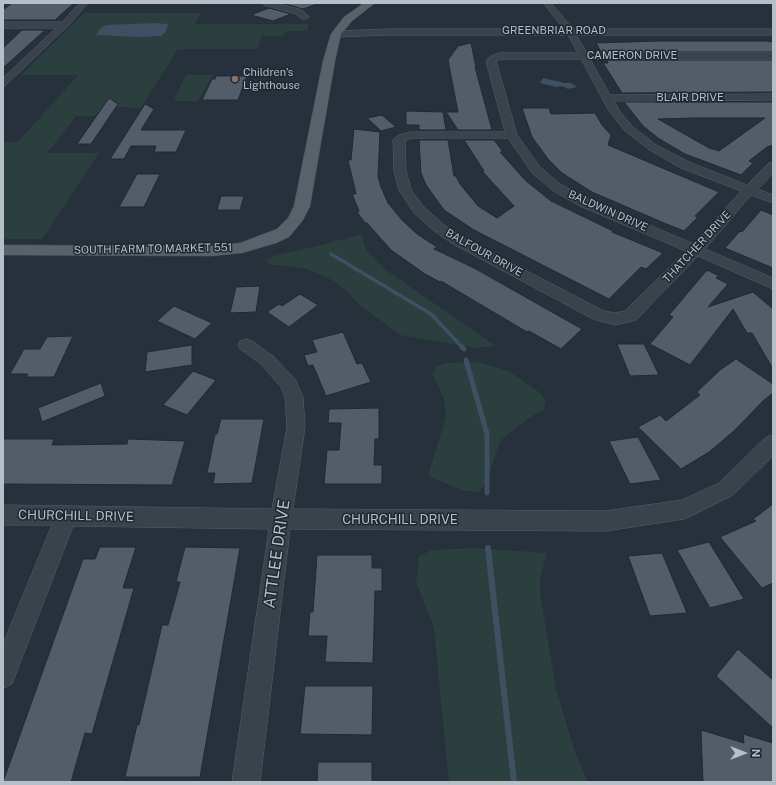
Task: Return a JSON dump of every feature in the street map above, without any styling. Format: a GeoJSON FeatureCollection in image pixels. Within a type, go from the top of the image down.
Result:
{"type":"FeatureCollection","features":[{"type":"Feature","properties":{"kind":"main road"},"geometry":{"type":"LineString","coordinates":[[336,34],[348,19],[370,3]]}},
{"type":"Feature","properties":{"kind":"main road","name":"SOUTH FARM TO MARKET 551"},"geometry":{"type":"LineString","coordinates":[[3,250],[211,251],[242,248],[283,233],[295,220],[302,206],[329,60],[336,34]]}},
{"type":"Feature","properties":{"kind":"street"},"geometry":{"type":"LineString","coordinates":[[3,83],[84,3]]}},
{"type":"Feature","properties":{"kind":"street"},"geometry":{"type":"LineString","coordinates":[[267,3],[299,12],[305,17]]}},
{"type":"Feature","properties":{"kind":"street"},"geometry":{"type":"LineString","coordinates":[[547,3],[570,31],[614,111],[628,128],[652,147],[685,165],[773,198]]}},
{"type":"Feature","properties":{"kind":"street"},"geometry":{"type":"LineString","coordinates":[[3,25],[63,25]]}},
{"type":"Feature","properties":{"kind":"street","name":"GREENBRIAR ROAD"},"geometry":{"type":"LineString","coordinates":[[336,34],[388,32],[570,31],[773,32]]}},
{"type":"Feature","properties":{"kind":"street","name":"CAMERON DRIVE"},"geometry":{"type":"LineString","coordinates":[[492,60],[500,56],[773,56]]}},
{"type":"Feature","properties":{"kind":"street","name":"BALDWIN DRIVE"},"geometry":{"type":"LineString","coordinates":[[492,60],[511,135],[536,170],[556,187],[586,203],[773,284]]}},
{"type":"Feature","properties":{"kind":"street","name":"BLAIR DRIVE"},"geometry":{"type":"LineString","coordinates":[[607,98],[773,97]]}},
{"type":"Feature","properties":{"kind":"street","name":"BALFOUR DRIVE"},"geometry":{"type":"LineString","coordinates":[[511,135],[414,135],[403,137],[399,140],[400,171],[405,190],[419,210],[438,227],[458,241],[599,315],[615,319]]}},
{"type":"Feature","properties":{"kind":"street","name":"THATCHER DRIVE"},"geometry":{"type":"LineString","coordinates":[[615,319],[630,316],[696,250],[749,190],[773,166]]}},
{"type":"Feature","properties":{"kind":"street","name":"ATTLEE DRIVE"},"geometry":{"type":"LineString","coordinates":[[246,345],[267,360],[279,371],[289,384],[294,397],[296,427],[246,782]]}},
{"type":"Feature","properties":{"kind":"street","name":"CHURCHILL DRIVE"},"geometry":{"type":"LineString","coordinates":[[3,515],[282,519],[606,521],[684,509],[726,489],[773,443]]}},
{"type":"Feature","properties":{"kind":"street"},"geometry":{"type":"LineString","coordinates":[[3,675],[66,516]]}},
{"type":"Feature","properties":{"kind":"green space"},"geometry":{"type":"Polygon","coordinates":[[[84,13],[201,13],[195,24],[309,24],[307,31],[286,31],[284,36],[262,36],[257,49],[178,49],[141,108],[117,107],[114,112],[98,112],[95,116],[76,116],[47,153],[99,153],[42,239],[3,239],[3,142],[18,142],[78,75],[21,75],[84,13]]]}},
{"type":"Feature","properties":{"kind":"green space"},"geometry":{"type":"Polygon","coordinates":[[[186,75],[213,75],[198,101],[178,101],[174,99],[186,75]]]}},
{"type":"Feature","properties":{"kind":"green space"},"geometry":{"type":"Polygon","coordinates":[[[361,234],[366,250],[386,270],[496,346],[475,348],[400,335],[357,303],[347,291],[334,281],[307,269],[270,265],[265,261],[273,256],[322,245],[361,234]]]}},
{"type":"Feature","properties":{"kind":"green space"},"geometry":{"type":"Polygon","coordinates":[[[478,362],[509,371],[539,392],[546,400],[544,409],[526,420],[500,441],[486,483],[478,492],[464,491],[428,476],[446,417],[444,399],[432,373],[436,366],[446,363],[478,362]]]}},
{"type":"Feature","properties":{"kind":"green space"},"geometry":{"type":"Polygon","coordinates":[[[475,548],[547,553],[540,578],[540,593],[556,689],[575,752],[588,782],[449,782],[434,628],[416,582],[419,556],[432,550],[475,548]]]}},
{"type":"Feature","properties":{"kind":"water"},"geometry":{"type":"Polygon","coordinates":[[[154,23],[168,24],[166,31],[161,36],[139,37],[96,35],[102,27],[107,25],[154,23]]]}},
{"type":"Feature","properties":{"kind":"water"},"geometry":{"type":"Polygon","coordinates":[[[543,78],[571,83],[577,87],[568,89],[562,86],[556,87],[540,83],[543,78]]]}},
{"type":"Feature","properties":{"kind":"building"},"geometry":{"type":"Polygon","coordinates":[[[12,3],[74,3],[55,20],[3,20],[3,10],[12,3]]]}},
{"type":"Feature","properties":{"kind":"building"},"geometry":{"type":"Polygon","coordinates":[[[282,3],[317,3],[317,4],[303,9],[282,3]]]}},
{"type":"Feature","properties":{"kind":"building"},"geometry":{"type":"Polygon","coordinates":[[[269,8],[291,14],[273,21],[251,15],[269,8]]]}},
{"type":"Feature","properties":{"kind":"building"},"geometry":{"type":"Polygon","coordinates":[[[22,30],[45,30],[3,68],[3,48],[22,30]]]}},
{"type":"Feature","properties":{"kind":"building"},"geometry":{"type":"Polygon","coordinates":[[[659,41],[767,41],[773,42],[773,52],[601,52],[596,43],[659,41]]]}},
{"type":"Feature","properties":{"kind":"building"},"geometry":{"type":"Polygon","coordinates":[[[471,43],[475,67],[492,130],[458,130],[446,112],[458,112],[448,60],[458,46],[471,43]]]}},
{"type":"Feature","properties":{"kind":"building"},"geometry":{"type":"Polygon","coordinates":[[[607,60],[773,60],[773,92],[622,93],[603,63],[608,63],[607,60]]]}},
{"type":"Feature","properties":{"kind":"building"},"geometry":{"type":"Polygon","coordinates":[[[216,76],[247,76],[238,100],[202,100],[212,79],[215,79],[216,76]]]}},
{"type":"Feature","properties":{"kind":"building"},"geometry":{"type":"Polygon","coordinates":[[[109,98],[118,104],[91,144],[77,144],[109,98]]]}},
{"type":"Feature","properties":{"kind":"building"},"geometry":{"type":"Polygon","coordinates":[[[624,102],[773,102],[773,145],[767,147],[749,161],[753,163],[741,175],[685,154],[658,138],[643,126],[624,102]],[[765,118],[658,119],[709,148],[719,151],[765,118]]]}},
{"type":"Feature","properties":{"kind":"building"},"geometry":{"type":"Polygon","coordinates":[[[145,104],[154,109],[141,130],[186,130],[176,152],[154,152],[156,146],[131,146],[124,159],[110,159],[145,104]]]}},
{"type":"Feature","properties":{"kind":"building"},"geometry":{"type":"Polygon","coordinates":[[[522,108],[549,108],[551,114],[595,113],[602,125],[611,135],[608,145],[719,192],[695,216],[698,217],[684,231],[664,223],[592,192],[562,173],[548,159],[532,137],[522,108]]]}},
{"type":"Feature","properties":{"kind":"building"},"geometry":{"type":"Polygon","coordinates":[[[406,111],[443,112],[446,130],[419,130],[419,125],[406,125],[406,111]]]}},
{"type":"Feature","properties":{"kind":"building"},"geometry":{"type":"Polygon","coordinates":[[[382,115],[396,127],[381,131],[367,118],[382,115]]]}},
{"type":"Feature","properties":{"kind":"building"},"geometry":{"type":"Polygon","coordinates":[[[354,129],[380,132],[378,177],[388,203],[402,220],[417,234],[437,247],[434,249],[474,268],[582,329],[561,349],[529,331],[527,332],[441,281],[440,282],[425,274],[391,250],[367,223],[365,223],[357,212],[359,211],[352,194],[356,194],[348,160],[351,160],[354,129]]]}},
{"type":"Feature","properties":{"kind":"building"},"geometry":{"type":"Polygon","coordinates":[[[419,140],[448,140],[454,176],[456,176],[460,184],[478,206],[497,218],[514,206],[482,171],[484,171],[464,140],[494,140],[503,152],[500,152],[526,181],[551,201],[613,231],[612,232],[663,253],[646,269],[641,267],[609,299],[474,230],[444,210],[426,185],[421,173],[419,140]]]}},
{"type":"Feature","properties":{"kind":"building"},"geometry":{"type":"Polygon","coordinates":[[[137,174],[160,174],[144,207],[119,207],[137,174]]]}},
{"type":"Feature","properties":{"kind":"building"},"geometry":{"type":"Polygon","coordinates":[[[221,196],[244,196],[240,210],[217,210],[221,196]]]}},
{"type":"Feature","properties":{"kind":"building"},"geometry":{"type":"Polygon","coordinates":[[[761,210],[773,215],[773,268],[725,248],[740,231],[742,232],[761,210]]]}},
{"type":"Feature","properties":{"kind":"building"},"geometry":{"type":"Polygon","coordinates":[[[707,270],[719,276],[716,278],[728,284],[708,307],[753,292],[773,309],[773,369],[752,333],[747,333],[733,309],[690,365],[650,344],[673,317],[669,315],[707,270]]]}},
{"type":"Feature","properties":{"kind":"building"},"geometry":{"type":"Polygon","coordinates":[[[260,286],[256,312],[230,313],[236,287],[260,286]]]}},
{"type":"Feature","properties":{"kind":"building"},"geometry":{"type":"Polygon","coordinates":[[[300,294],[318,305],[289,327],[267,312],[279,304],[282,306],[300,294]]]}},
{"type":"Feature","properties":{"kind":"building"},"geometry":{"type":"Polygon","coordinates":[[[174,306],[212,323],[195,339],[157,321],[174,306]]]}},
{"type":"Feature","properties":{"kind":"building"},"geometry":{"type":"Polygon","coordinates":[[[343,332],[357,364],[362,363],[371,382],[326,396],[313,365],[308,366],[304,355],[317,352],[312,340],[343,332]]]}},
{"type":"Feature","properties":{"kind":"building"},"geometry":{"type":"Polygon","coordinates":[[[73,336],[54,377],[26,377],[28,374],[10,374],[24,349],[40,349],[47,337],[73,336]]]}},
{"type":"Feature","properties":{"kind":"building"},"geometry":{"type":"Polygon","coordinates":[[[617,344],[644,344],[659,375],[630,376],[617,344]]]}},
{"type":"Feature","properties":{"kind":"building"},"geometry":{"type":"Polygon","coordinates":[[[192,345],[192,365],[145,372],[147,352],[192,345]]]}},
{"type":"Feature","properties":{"kind":"building"},"geometry":{"type":"Polygon","coordinates":[[[736,359],[773,384],[773,393],[764,400],[734,431],[709,452],[681,469],[638,427],[660,415],[666,421],[700,395],[697,392],[720,370],[736,359]]]}},
{"type":"Feature","properties":{"kind":"building"},"geometry":{"type":"Polygon","coordinates":[[[193,371],[216,380],[187,415],[163,405],[193,371]]]}},
{"type":"Feature","properties":{"kind":"building"},"geometry":{"type":"Polygon","coordinates":[[[101,383],[105,396],[42,422],[38,408],[101,383]]]}},
{"type":"Feature","properties":{"kind":"building"},"geometry":{"type":"Polygon","coordinates":[[[379,408],[379,439],[375,439],[374,465],[382,465],[382,484],[324,484],[327,450],[339,450],[341,423],[328,423],[329,409],[379,408]]]}},
{"type":"Feature","properties":{"kind":"building"},"geometry":{"type":"Polygon","coordinates":[[[221,419],[264,419],[252,483],[213,484],[215,473],[207,473],[215,434],[217,434],[221,419]]]}},
{"type":"Feature","properties":{"kind":"building"},"geometry":{"type":"Polygon","coordinates":[[[638,437],[661,480],[630,484],[609,441],[638,437]]]}},
{"type":"Feature","properties":{"kind":"building"},"geometry":{"type":"Polygon","coordinates":[[[3,439],[54,439],[52,445],[127,444],[128,439],[185,441],[172,485],[3,484],[3,439]]]}},
{"type":"Feature","properties":{"kind":"building"},"geometry":{"type":"Polygon","coordinates":[[[773,504],[773,583],[762,588],[720,537],[756,521],[753,519],[773,504]]]}},
{"type":"Feature","properties":{"kind":"building"},"geometry":{"type":"Polygon","coordinates":[[[709,542],[744,599],[710,608],[677,550],[709,542]]]}},
{"type":"Feature","properties":{"kind":"building"},"geometry":{"type":"Polygon","coordinates":[[[100,547],[136,547],[123,588],[134,588],[92,734],[85,733],[71,782],[3,782],[83,559],[95,559],[100,547]]]}},
{"type":"Feature","properties":{"kind":"building"},"geometry":{"type":"Polygon","coordinates":[[[185,547],[240,548],[200,777],[125,777],[137,725],[139,725],[162,625],[168,625],[180,582],[176,582],[185,547]]]}},
{"type":"Feature","properties":{"kind":"building"},"geometry":{"type":"Polygon","coordinates":[[[662,553],[687,613],[650,616],[628,556],[662,553]]]}},
{"type":"Feature","properties":{"kind":"building"},"geometry":{"type":"Polygon","coordinates":[[[317,555],[372,555],[372,568],[382,568],[382,591],[375,591],[373,663],[325,662],[327,636],[308,636],[310,612],[313,612],[317,555]]]}},
{"type":"Feature","properties":{"kind":"building"},"geometry":{"type":"Polygon","coordinates":[[[738,649],[773,680],[773,728],[716,676],[738,649]]]}},
{"type":"Feature","properties":{"kind":"building"},"geometry":{"type":"Polygon","coordinates":[[[305,686],[373,686],[372,735],[300,734],[305,686]]]}},
{"type":"Feature","properties":{"kind":"building"},"geometry":{"type":"Polygon","coordinates":[[[701,730],[744,743],[743,734],[773,743],[773,782],[703,782],[701,730]]]}},
{"type":"Feature","properties":{"kind":"building"},"geometry":{"type":"Polygon","coordinates":[[[318,762],[372,762],[372,782],[317,782],[318,762]]]}},
{"type":"Feature","properties":{"kind":"waterway"},"geometry":{"type":"LineString","coordinates":[[331,254],[431,314],[463,348]]}},
{"type":"Feature","properties":{"kind":"waterway"},"geometry":{"type":"LineString","coordinates":[[466,360],[487,434],[487,493]]}},
{"type":"Feature","properties":{"kind":"waterway"},"geometry":{"type":"LineString","coordinates":[[488,548],[514,782]]}},
{"type":"Feature","properties":{"kind":"place","name":"Children’s Lighthouse"},"geometry":{"type":"Point","coordinates":[235,79]}}]}
